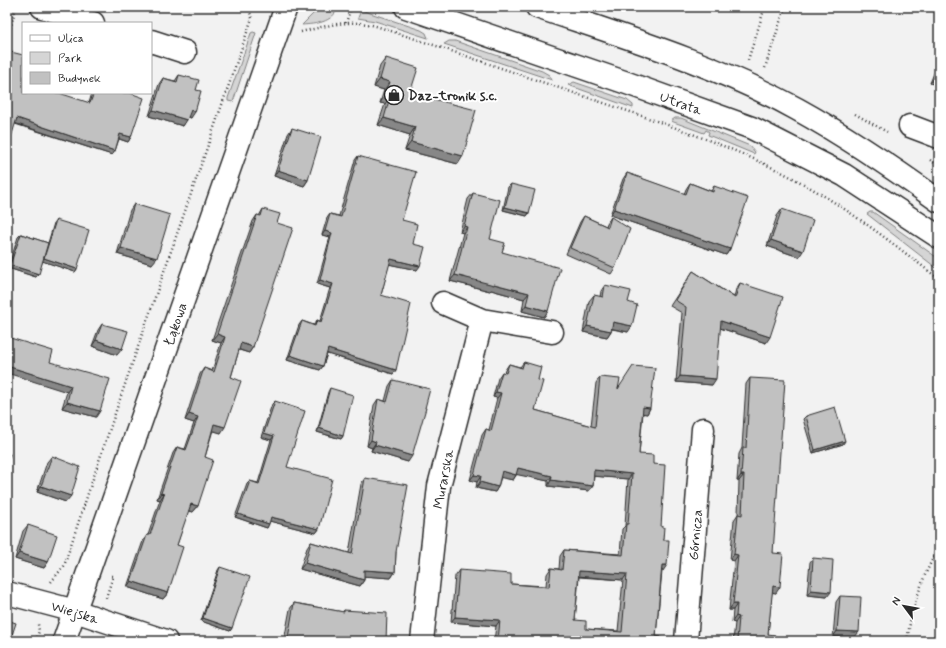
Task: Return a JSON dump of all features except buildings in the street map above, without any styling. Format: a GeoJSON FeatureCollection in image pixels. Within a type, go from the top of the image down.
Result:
{"type":"FeatureCollection","features":[{"type":"Feature","properties":{"kind":"street"},"geometry":{"type":"LineString","coordinates":[[42,7],[90,22]]}},
{"type":"Feature","properties":{"kind":"street","name":"Łąkowa"},"geometry":{"type":"LineString","coordinates":[[64,641],[286,7]]}},
{"type":"Feature","properties":{"kind":"street","name":"Utrata"},"geometry":{"type":"LineString","coordinates":[[406,7],[605,75],[752,128],[844,175],[939,237]]}},
{"type":"Feature","properties":{"kind":"street"},"geometry":{"type":"LineString","coordinates":[[537,7],[680,57],[749,85],[796,108],[937,196]]}},
{"type":"Feature","properties":{"kind":"street"},"geometry":{"type":"LineString","coordinates":[[152,41],[185,52]]}},
{"type":"Feature","properties":{"kind":"street"},"geometry":{"type":"LineString","coordinates":[[910,126],[939,137]]}},
{"type":"Feature","properties":{"kind":"street"},"geometry":{"type":"LineString","coordinates":[[443,303],[482,320],[552,332]]}},
{"type":"Feature","properties":{"kind":"street","name":"Murarska"},"geometry":{"type":"LineString","coordinates":[[422,641],[439,486],[482,320]]}},
{"type":"Feature","properties":{"kind":"street","name":"Górnicza"},"geometry":{"type":"LineString","coordinates":[[686,641],[703,429]]}},
{"type":"Feature","properties":{"kind":"street","name":"Wiejska"},"geometry":{"type":"LineString","coordinates":[[7,593],[75,611],[166,641]]}},
{"type":"Feature","properties":{"kind":"path"},"geometry":{"type":"LineString","coordinates":[[7,28],[10,29],[16,7]]}},
{"type":"Feature","properties":{"kind":"path"},"geometry":{"type":"LineString","coordinates":[[36,641],[40,631],[37,619],[42,602],[47,588],[64,566],[124,387],[252,18],[248,7]]}},
{"type":"Feature","properties":{"kind":"path"},"geometry":{"type":"LineString","coordinates":[[346,23],[352,7]]}},
{"type":"Feature","properties":{"kind":"path"},"geometry":{"type":"LineString","coordinates":[[749,85],[766,7]]}},
{"type":"Feature","properties":{"kind":"path"},"geometry":{"type":"LineString","coordinates":[[749,85],[785,7]]}},
{"type":"Feature","properties":{"kind":"path"},"geometry":{"type":"LineString","coordinates":[[296,34],[346,23],[365,24],[385,29],[717,143],[789,176],[851,212],[939,279]]}},
{"type":"Feature","properties":{"kind":"path"},"geometry":{"type":"LineString","coordinates":[[907,641],[912,611],[925,575],[939,545]]}},
{"type":"Feature","properties":{"kind":"green space"},"geometry":{"type":"Polygon","coordinates":[[[330,7],[338,7],[336,12],[328,19],[323,22],[302,25],[314,13],[330,7]]]}},
{"type":"Feature","properties":{"kind":"green space"},"geometry":{"type":"Polygon","coordinates":[[[361,10],[421,30],[426,33],[428,38],[375,21],[358,18],[361,10]]]}},
{"type":"Feature","properties":{"kind":"green space"},"geometry":{"type":"Polygon","coordinates":[[[251,33],[256,33],[233,102],[228,101],[251,33]]]}},
{"type":"Feature","properties":{"kind":"green space"},"geometry":{"type":"Polygon","coordinates":[[[449,41],[455,41],[542,71],[549,75],[552,80],[444,44],[449,41]]]}},
{"type":"Feature","properties":{"kind":"green space"},"geometry":{"type":"Polygon","coordinates":[[[574,82],[627,100],[633,105],[633,108],[568,85],[574,82]]]}},
{"type":"Feature","properties":{"kind":"green space"},"geometry":{"type":"Polygon","coordinates":[[[675,118],[681,118],[750,146],[755,152],[754,154],[708,135],[709,132],[706,130],[704,133],[671,121],[675,118]]]}},
{"type":"Feature","properties":{"kind":"green space"},"geometry":{"type":"Polygon","coordinates":[[[873,212],[939,259],[939,270],[867,214],[873,212]]]}},
{"type":"Feature","properties":{"kind":"place","name":"Daz-tronik s.c."},"geometry":{"type":"Point","coordinates":[394,95]}}]}
